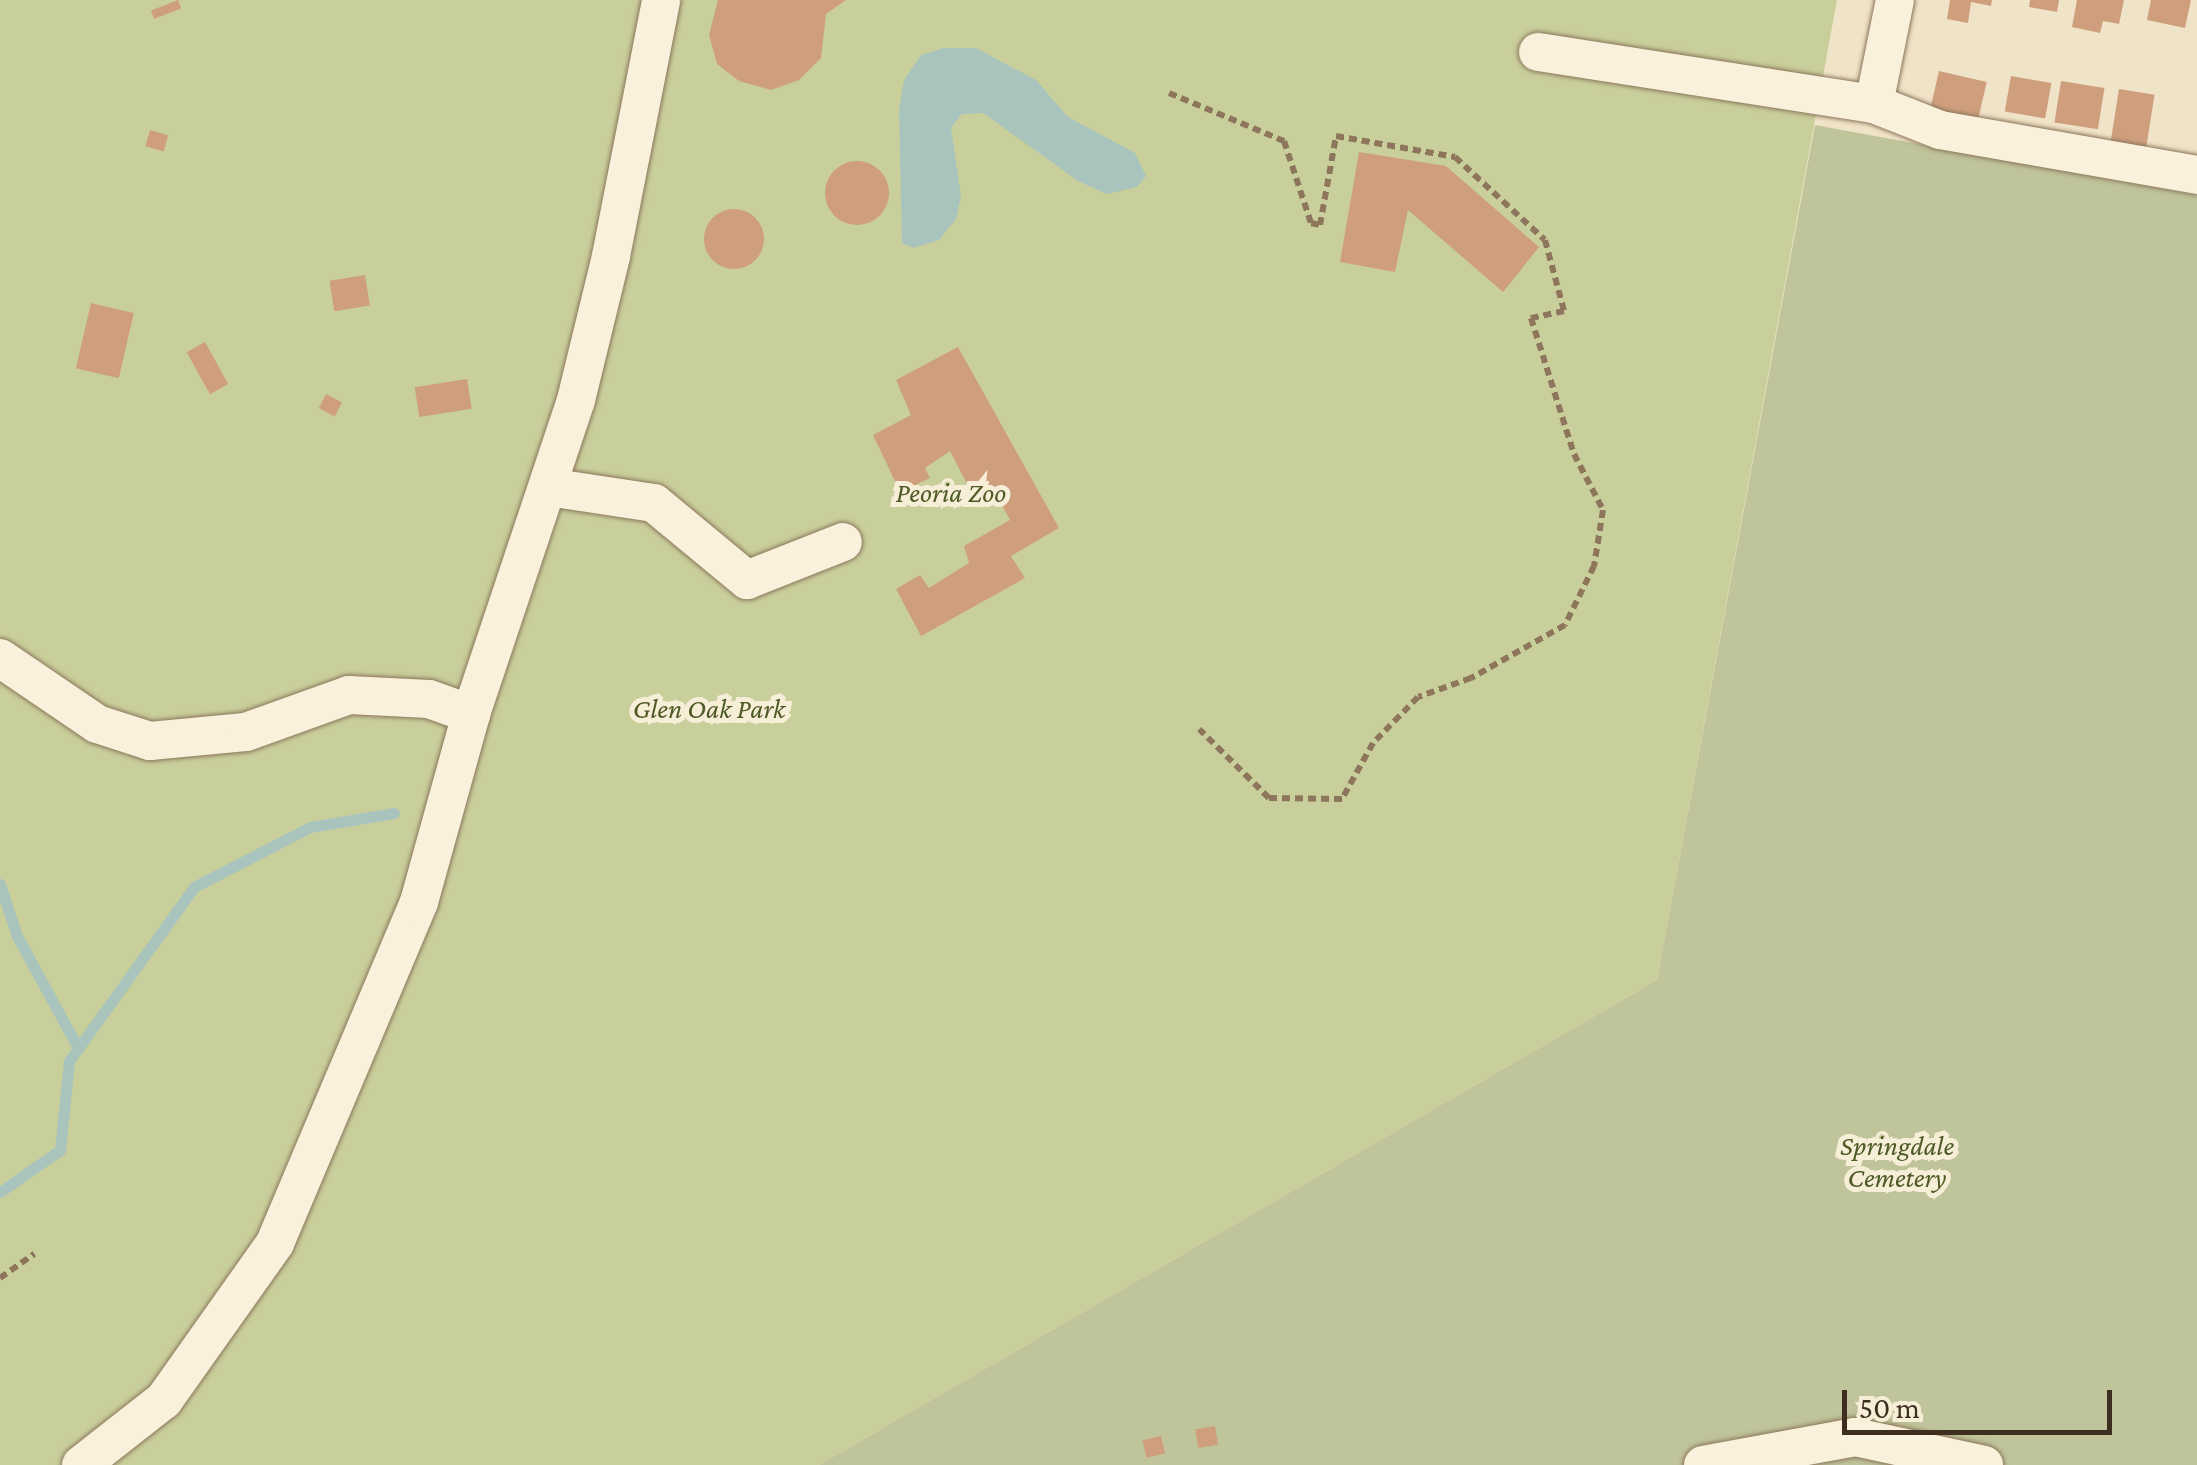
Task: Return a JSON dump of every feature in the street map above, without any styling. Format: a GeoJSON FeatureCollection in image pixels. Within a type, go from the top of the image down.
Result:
{"type":"FeatureCollection","features":[{"type":"Feature","properties":{"kind":"street"},"geometry":{"type":"LineString","coordinates":[[81,1465],[164,1400],[274,1243],[418,902],[470,714],[548,487],[612,256],[660,0]]}},
{"type":"Feature","properties":{"kind":"street"},"geometry":{"type":"LineString","coordinates":[[1874,104],[1895,0]]}},
{"type":"Feature","properties":{"kind":"street"},"geometry":{"type":"LineString","coordinates":[[1538,52],[1874,104],[1940,130],[2197,175]]}},
{"type":"Feature","properties":{"kind":"street"},"geometry":{"type":"LineString","coordinates":[[548,487],[654,504],[747,580],[843,542]]}},
{"type":"Feature","properties":{"kind":"street"},"geometry":{"type":"LineString","coordinates":[[0,658],[98,724],[150,740],[246,732],[349,695],[429,699],[470,714]]}},
{"type":"Feature","properties":{"kind":"street"},"geometry":{"type":"LineString","coordinates":[[1703,1465],[1855,1437],[1984,1465]]}},
{"type":"Feature","properties":{"kind":"path"},"geometry":{"type":"LineString","coordinates":[[1170,93],[1284,141],[1311,222],[1320,225],[1336,136],[1455,158],[1545,240],[1564,311],[1531,318],[1574,454],[1603,510],[1594,566],[1565,625],[1471,678],[1418,698],[1373,743],[1342,798],[1269,798],[1199,730]]}},
{"type":"Feature","properties":{"kind":"path"},"geometry":{"type":"LineString","coordinates":[[0,1278],[34,1254]]}},
{"type":"Feature","properties":{"kind":"green space","name":"Glen Oak Park"},"geometry":{"type":"Polygon","coordinates":[[[0,0],[1837,0],[1657,980],[819,1465],[0,1465],[0,0]]]}},
{"type":"Feature","properties":{"kind":"green space","name":"Springdale Cemetery"},"geometry":{"type":"Polygon","coordinates":[[[1815,125],[2197,195],[2197,1465],[819,1465],[1657,980],[1815,125]]]}},
{"type":"Feature","properties":{"kind":"water"},"geometry":{"type":"Polygon","coordinates":[[[944,48],[976,48],[1036,80],[1068,117],[1135,153],[1146,176],[1137,187],[1107,194],[1078,181],[983,113],[962,114],[951,128],[961,196],[956,219],[939,240],[914,248],[902,243],[899,109],[904,80],[921,55],[944,48]]]}},
{"type":"Feature","properties":{"kind":"building"},"geometry":{"type":"Polygon","coordinates":[[[178,0],[181,8],[154,19],[151,10],[178,0]]]}},
{"type":"Feature","properties":{"kind":"building"},"geometry":{"type":"Polygon","coordinates":[[[718,0],[846,0],[826,14],[821,58],[799,80],[771,90],[739,81],[717,64],[709,35],[718,0]]]}},
{"type":"Feature","properties":{"kind":"building"},"geometry":{"type":"Polygon","coordinates":[[[1950,0],[1992,0],[1991,6],[1971,2],[1968,23],[1947,19],[1950,0]]]}},
{"type":"Feature","properties":{"kind":"building"},"geometry":{"type":"Polygon","coordinates":[[[2030,0],[2059,0],[2057,12],[2029,7],[2030,0]]]}},
{"type":"Feature","properties":{"kind":"building"},"geometry":{"type":"Polygon","coordinates":[[[2077,0],[2124,0],[2119,24],[2103,21],[2100,33],[2072,27],[2077,0]]]}},
{"type":"Feature","properties":{"kind":"building"},"geometry":{"type":"Polygon","coordinates":[[[2151,0],[2191,0],[2185,28],[2147,20],[2151,0]]]}},
{"type":"Feature","properties":{"kind":"building"},"geometry":{"type":"Polygon","coordinates":[[[1939,71],[1987,82],[1978,122],[1930,111],[1939,71]]]}},
{"type":"Feature","properties":{"kind":"building"},"geometry":{"type":"Polygon","coordinates":[[[2011,76],[2051,83],[2045,119],[2005,111],[2011,76]]]}},
{"type":"Feature","properties":{"kind":"building"},"geometry":{"type":"Polygon","coordinates":[[[2061,81],[2104,88],[2098,129],[2054,122],[2061,81]]]}},
{"type":"Feature","properties":{"kind":"building"},"geometry":{"type":"Polygon","coordinates":[[[2119,89],[2155,95],[2146,147],[2111,141],[2119,89]]]}},
{"type":"Feature","properties":{"kind":"building"},"geometry":{"type":"Polygon","coordinates":[[[150,130],[168,135],[164,152],[145,146],[150,130]]]}},
{"type":"Feature","properties":{"kind":"building"},"geometry":{"type":"Polygon","coordinates":[[[1359,152],[1446,166],[1539,247],[1503,292],[1408,210],[1395,272],[1340,262],[1359,152]]]}},
{"type":"Feature","properties":{"kind":"building"},"geometry":{"type":"Polygon","coordinates":[[[857,161],[880,170],[889,193],[880,216],[857,225],[834,216],[825,193],[834,170],[857,161]]]}},
{"type":"Feature","properties":{"kind":"building"},"geometry":{"type":"Polygon","coordinates":[[[734,209],[755,218],[764,239],[755,260],[734,269],[713,260],[704,239],[713,218],[734,209]]]}},
{"type":"Feature","properties":{"kind":"building"},"geometry":{"type":"Polygon","coordinates":[[[365,275],[370,306],[334,311],[329,281],[365,275]]]}},
{"type":"Feature","properties":{"kind":"building"},"geometry":{"type":"Polygon","coordinates":[[[91,303],[134,313],[119,378],[76,368],[91,303]]]}},
{"type":"Feature","properties":{"kind":"building"},"geometry":{"type":"Polygon","coordinates":[[[205,342],[228,384],[210,394],[187,352],[205,342]]]}},
{"type":"Feature","properties":{"kind":"building"},"geometry":{"type":"Polygon","coordinates":[[[958,347],[1059,528],[1011,556],[1025,578],[921,636],[896,589],[920,575],[929,588],[969,563],[964,546],[1010,520],[995,492],[978,505],[950,451],[925,468],[930,478],[900,492],[873,435],[911,415],[896,380],[958,347]]]}},
{"type":"Feature","properties":{"kind":"building"},"geometry":{"type":"Polygon","coordinates":[[[467,379],[472,409],[419,417],[415,387],[467,379]]]}},
{"type":"Feature","properties":{"kind":"building"},"geometry":{"type":"Polygon","coordinates":[[[326,394],[342,402],[335,416],[319,408],[326,394]]]}},
{"type":"Feature","properties":{"kind":"building"},"geometry":{"type":"Polygon","coordinates":[[[1215,1426],[1218,1445],[1198,1448],[1195,1429],[1215,1426]]]}},
{"type":"Feature","properties":{"kind":"building"},"geometry":{"type":"Polygon","coordinates":[[[1161,1436],[1165,1454],[1147,1458],[1142,1440],[1161,1436]]]}},
{"type":"Feature","properties":{"kind":"waterway"},"geometry":{"type":"LineString","coordinates":[[0,1192],[60,1150],[69,1061],[194,887],[310,827],[394,813]]}},
{"type":"Feature","properties":{"kind":"waterway"},"geometry":{"type":"LineString","coordinates":[[0,884],[17,936],[78,1048]]}},
{"type":"Feature","properties":{"kind":"park label","name":"Peoria Zoo"},"geometry":{"type":"Point","coordinates":[951,493]}}]}
